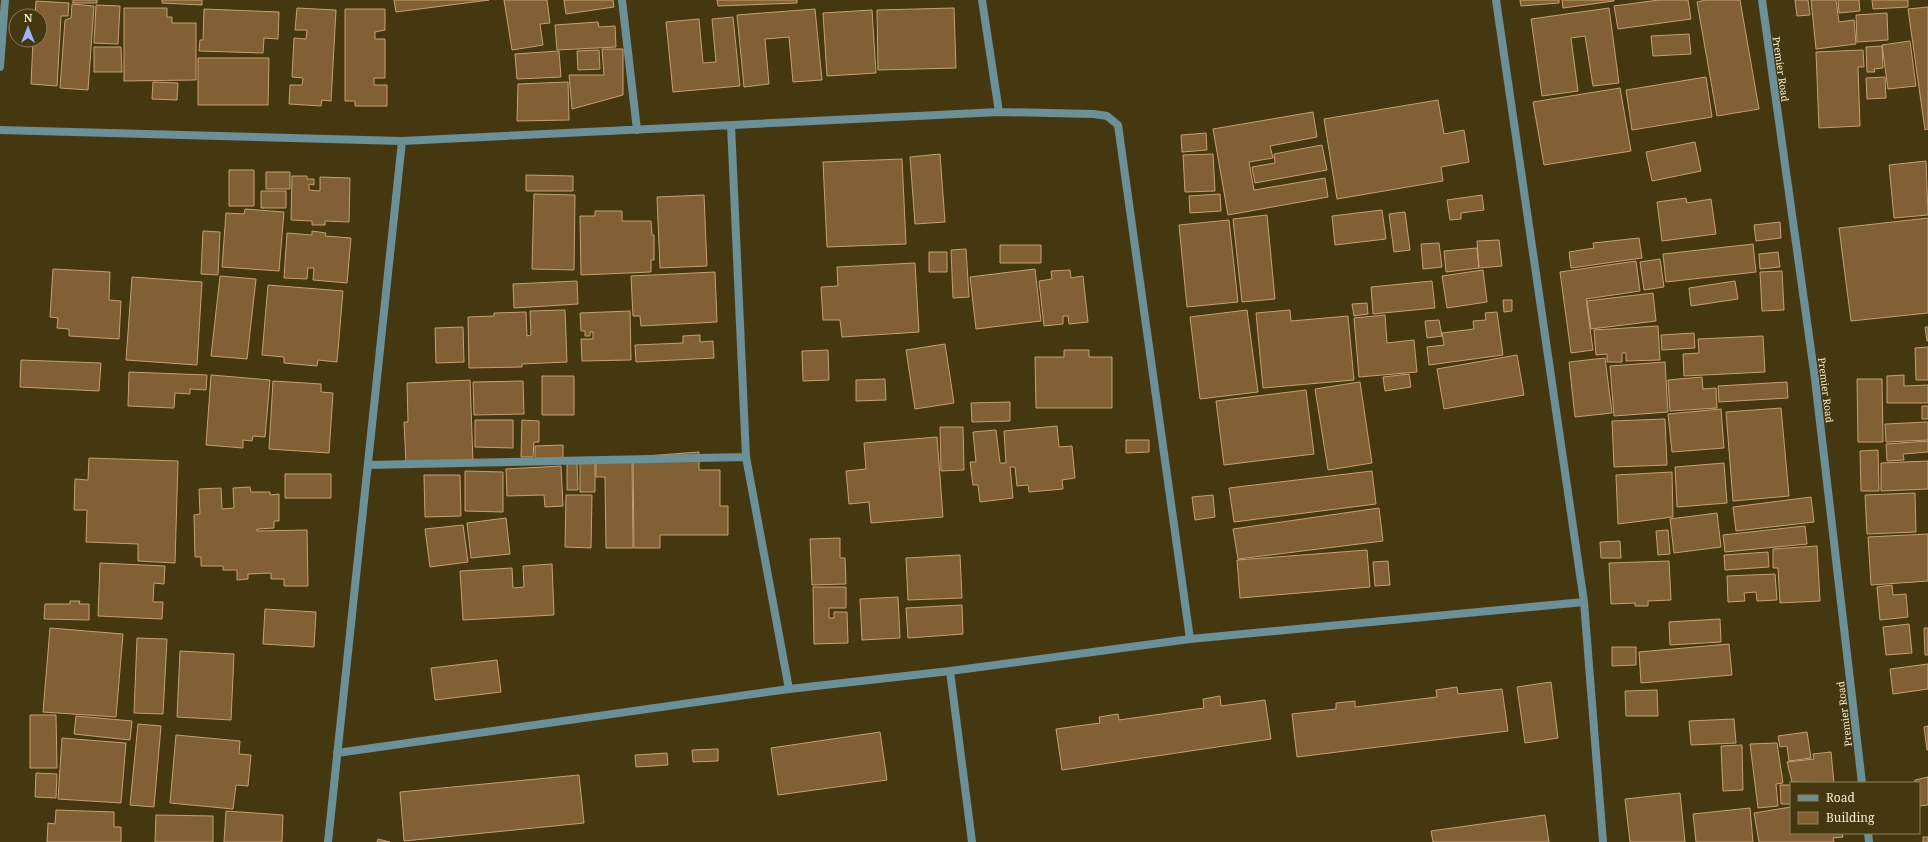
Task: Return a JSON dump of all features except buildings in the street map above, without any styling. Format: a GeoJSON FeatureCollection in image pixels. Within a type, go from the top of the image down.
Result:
{"type":"FeatureCollection","features":[{"type":"Feature","properties":{"kind":"street"},"geometry":{"type":"LineString","coordinates":[[0,67],[5,0]]}},
{"type":"Feature","properties":{"kind":"street"},"geometry":{"type":"LineString","coordinates":[[622,0],[637,130]]}},
{"type":"Feature","properties":{"kind":"street"},"geometry":{"type":"LineString","coordinates":[[982,0],[999,112]]}},
{"type":"Feature","properties":{"kind":"street"},"geometry":{"type":"LineString","coordinates":[[1496,0],[1584,602],[1603,842]]}},
{"type":"Feature","properties":{"kind":"street","name":"Premier Road"},"geometry":{"type":"LineString","coordinates":[[1762,0],[1814,379],[1862,782]]}},
{"type":"Feature","properties":{"kind":"street"},"geometry":{"type":"LineString","coordinates":[[0,130],[402,141],[999,112],[1094,114],[1107,116],[1118,125],[1190,640]]}},
{"type":"Feature","properties":{"kind":"street"},"geometry":{"type":"LineString","coordinates":[[731,125],[746,457],[790,689]]}},
{"type":"Feature","properties":{"kind":"street"},"geometry":{"type":"LineString","coordinates":[[328,842],[402,141]]}},
{"type":"Feature","properties":{"kind":"street"},"geometry":{"type":"LineString","coordinates":[[368,465],[746,457]]}},
{"type":"Feature","properties":{"kind":"street"},"geometry":{"type":"LineString","coordinates":[[337,753],[790,689],[950,671],[1190,640],[1584,602]]}},
{"type":"Feature","properties":{"kind":"street"},"geometry":{"type":"LineString","coordinates":[[950,671],[972,842]]}}]}
